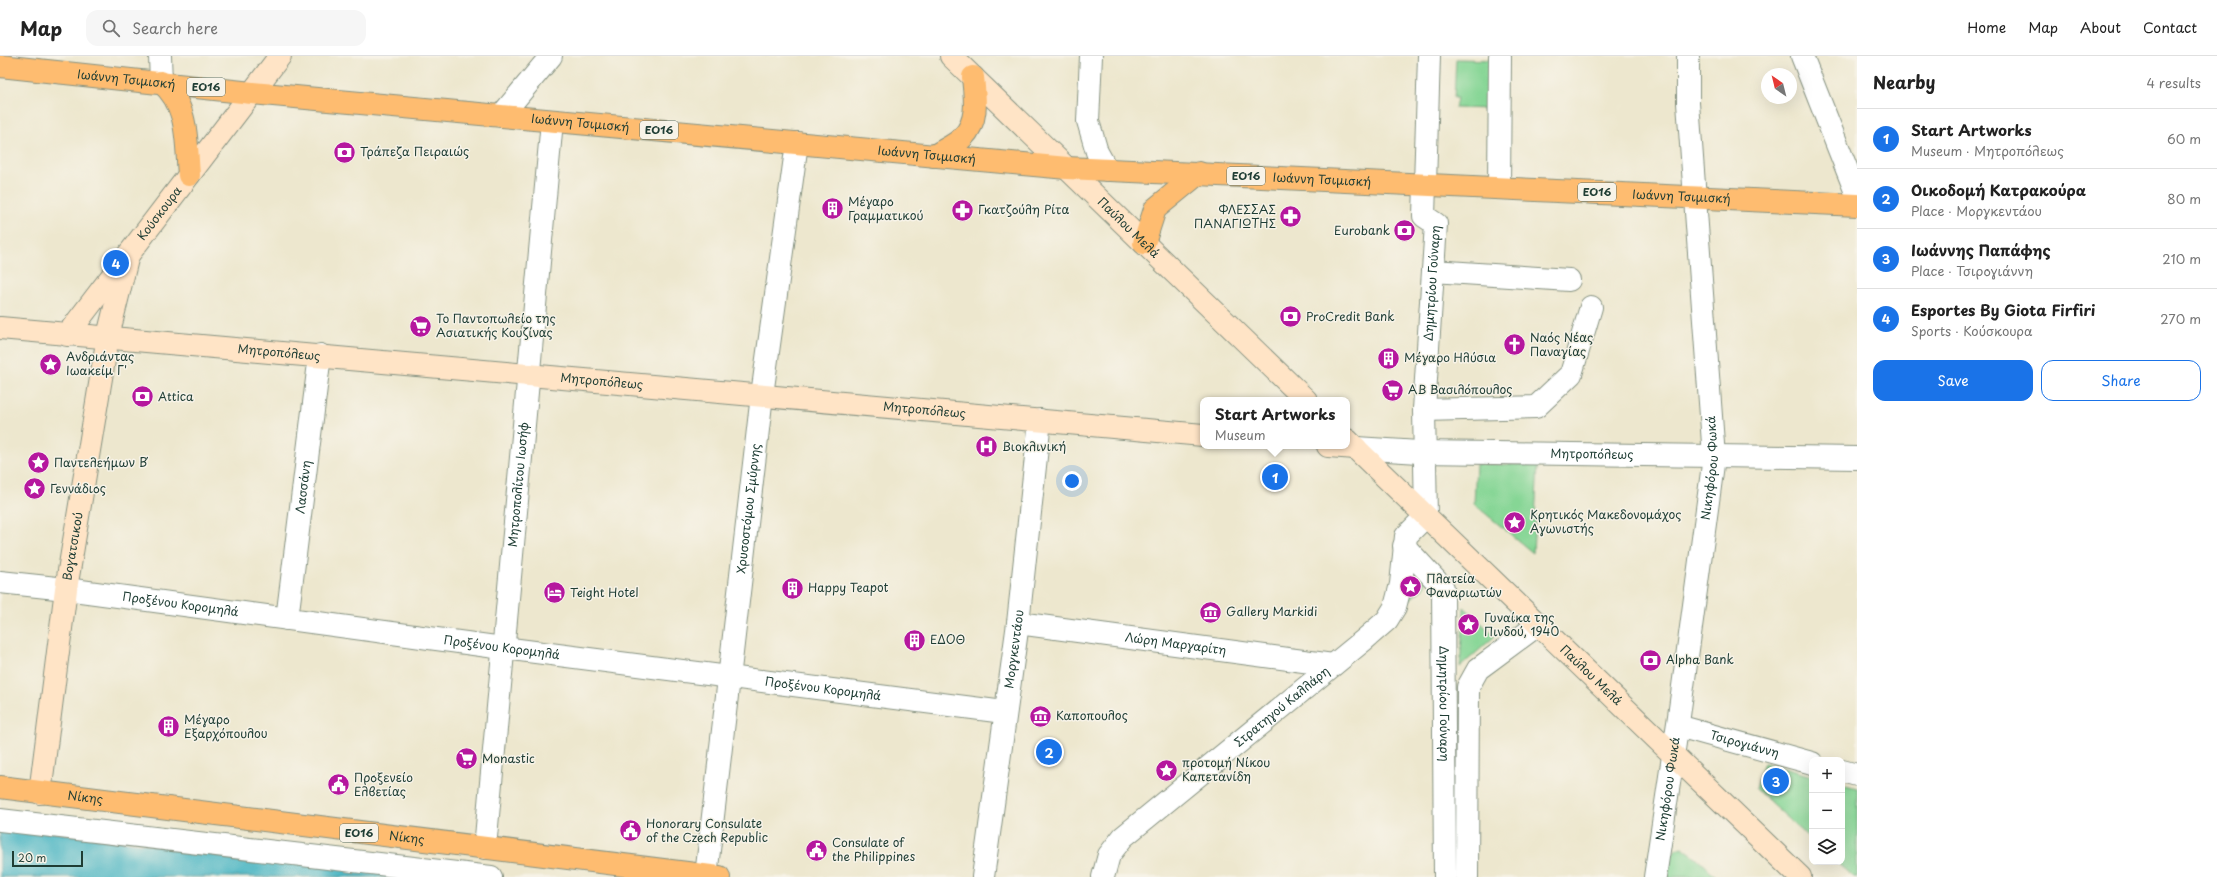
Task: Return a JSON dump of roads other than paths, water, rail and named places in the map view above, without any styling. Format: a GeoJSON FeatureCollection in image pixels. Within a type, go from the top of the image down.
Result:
{"type":"FeatureCollection","features":[{"type":"Feature","properties":{"kind":"main road","name":"Κούσκουρα"},"geometry":{"type":"LineString","coordinates":[[68,335],[280,56]]}},
{"type":"Feature","properties":{"kind":"main road","name":"Παύλου Μελά"},"geometry":{"type":"LineString","coordinates":[[951,56],[1303,397]]}},
{"type":"Feature","properties":{"kind":"main road","name":"Ιωάννη Τσιμισκή"},"geometry":{"type":"LineString","coordinates":[[0,66],[161,82],[252,93],[1067,168],[1857,205]]}},
{"type":"Feature","properties":{"kind":"main road"},"geometry":{"type":"LineString","coordinates":[[934,156],[963,138],[970,128],[974,117],[975,102],[973,77]]}},
{"type":"Feature","properties":{"kind":"main road"},"geometry":{"type":"LineString","coordinates":[[161,82],[174,97],[181,109],[189,175]]}},
{"type":"Feature","properties":{"kind":"main road"},"geometry":{"type":"LineString","coordinates":[[1144,243],[1156,210],[1199,173]]}},
{"type":"Feature","properties":{"kind":"main road","name":"Βογατσικού"},"geometry":{"type":"LineString","coordinates":[[40,793],[66,589],[108,336],[128,255]]}},
{"type":"Feature","properties":{"kind":"main road","name":"Μητροπόλεως"},"geometry":{"type":"LineString","coordinates":[[0,328],[68,335],[108,336],[1200,435]]}},
{"type":"Feature","properties":{"kind":"main road","name":"Παύλου Μελά"},"geometry":{"type":"LineString","coordinates":[[1351,444],[1800,877]]}},
{"type":"Feature","properties":{"kind":"main road","name":"Νίκης"},"geometry":{"type":"LineString","coordinates":[[0,787],[713,876]]}},
{"type":"Feature","properties":{"kind":"street"},"geometry":{"type":"LineString","coordinates":[[160,56],[161,82]]}},
{"type":"Feature","properties":{"kind":"street"},"geometry":{"type":"LineString","coordinates":[[501,116],[551,56]]}},
{"type":"Feature","properties":{"kind":"street"},"geometry":{"type":"LineString","coordinates":[[1091,56],[1088,121],[1097,152],[1107,170]]}},
{"type":"Feature","properties":{"kind":"street","name":"Δημητρίου Γούναρη"},"geometry":{"type":"LineString","coordinates":[[1426,516],[1424,410],[1436,224],[1424,216],[1429,56]]}},
{"type":"Feature","properties":{"kind":"street"},"geometry":{"type":"LineString","coordinates":[[1499,188],[1500,56]]}},
{"type":"Feature","properties":{"kind":"street","name":"Νικηφόρου Φωκά"},"geometry":{"type":"LineString","coordinates":[[1655,877],[1674,755],[1714,457],[1687,82],[1688,56]]}},
{"type":"Feature","properties":{"kind":"street"},"geometry":{"type":"LineString","coordinates":[[1802,56],[1857,195]]}},
{"type":"Feature","properties":{"kind":"street","name":"Μητροπολίτου Ιωσήφ"},"geometry":{"type":"LineString","coordinates":[[485,848],[552,120]]}},
{"type":"Feature","properties":{"kind":"street","name":"Χρυσοστόμου Σμύρνης"},"geometry":{"type":"LineString","coordinates":[[713,876],[729,676],[762,395],[797,143]]}},
{"type":"Feature","properties":{"kind":"street"},"geometry":{"type":"LineString","coordinates":[[1433,271],[1570,280]]}},
{"type":"Feature","properties":{"kind":"street"},"geometry":{"type":"LineString","coordinates":[[1424,410],[1536,407],[1571,374],[1591,307]]}},
{"type":"Feature","properties":{"kind":"street","name":"Λασσάνη"},"geometry":{"type":"LineString","coordinates":[[287,619],[320,355]]}},
{"type":"Feature","properties":{"kind":"street","name":"Μοργκεντάου"},"geometry":{"type":"LineString","coordinates":[[984,877],[1004,712],[1018,623],[1040,420]]}},
{"type":"Feature","properties":{"kind":"street","name":"Μητροπόλεως"},"geometry":{"type":"LineString","coordinates":[[1351,444],[1424,452],[1857,458]]}},
{"type":"Feature","properties":{"kind":"street","name":"Στρατηγού Καλλάρη"},"geometry":{"type":"LineString","coordinates":[[1103,877],[1109,855],[1123,837],[1370,635],[1386,620],[1395,608],[1401,584],[1406,536],[1426,516]]}},
{"type":"Feature","properties":{"kind":"street","name":"Δημητρίου Γούναρη"},"geometry":{"type":"LineString","coordinates":[[1404,546],[1443,588],[1445,877]]}},
{"type":"Feature","properties":{"kind":"street","name":"Προξένου Κορομηλά"},"geometry":{"type":"LineString","coordinates":[[0,582],[66,589],[504,648],[1004,712]]}},
{"type":"Feature","properties":{"kind":"street","name":"Λώρη Μαργαρίτη"},"geometry":{"type":"LineString","coordinates":[[1018,623],[1333,665]]}},
{"type":"Feature","properties":{"kind":"street","name":"Δημητρίου Γούναρη"},"geometry":{"type":"LineString","coordinates":[[1467,877],[1468,687],[1478,669],[1539,624]]}},
{"type":"Feature","properties":{"kind":"street","name":"Τσιρογιάννη"},"geometry":{"type":"LineString","coordinates":[[1678,726],[1809,762]]}},
{"type":"Feature","properties":{"kind":"street"},"geometry":{"type":"LineString","coordinates":[[1845,772],[1857,775]]}},
{"type":"Feature","properties":{"kind":"street"},"geometry":{"type":"LineString","coordinates":[[0,820],[491,877]]}},
{"type":"Feature","properties":{"kind":"water"},"geometry":{"type":"Polygon","coordinates":[[[0,826],[414,877],[0,877],[0,826]]]}},
{"type":"Feature","properties":{"kind":"place","name":"Τράπεζα Πειραιώς"},"geometry":{"type":"Point","coordinates":[345,152]}},
{"type":"Feature","properties":{"kind":"place","name":"Μέγαρο Γραμματικού"},"geometry":{"type":"Point","coordinates":[833,209]}},
{"type":"Feature","properties":{"kind":"place","name":"Γκατζούλη Ρίτα"},"geometry":{"type":"Point","coordinates":[962,210]}},
{"type":"Feature","properties":{"kind":"place","name":"ΦΛΕΣΣΑΣ ΠΑΝΑΓΙΩΤΗΣ"},"geometry":{"type":"Point","coordinates":[1291,217]}},
{"type":"Feature","properties":{"kind":"place","name":"Eurobank"},"geometry":{"type":"Point","coordinates":[1405,231]}},
{"type":"Feature","properties":{"kind":"place","name":"Esportes By Giota Firfiri"},"geometry":{"type":"Point","coordinates":[116,263]}},
{"type":"Feature","properties":{"kind":"place","name":"ProCredit Bank"},"geometry":{"type":"Point","coordinates":[1291,317]}},
{"type":"Feature","properties":{"kind":"place","name":"Το Παντοπωλείο της Ασιατικής Κουζίνας"},"geometry":{"type":"Point","coordinates":[421,326]}},
{"type":"Feature","properties":{"kind":"place","name":"Ναός Νέας Παναγίας"},"geometry":{"type":"Point","coordinates":[1514,345]}},
{"type":"Feature","properties":{"kind":"place","name":"Μέγαρο Ηλύσια"},"geometry":{"type":"Point","coordinates":[1389,358]}},
{"type":"Feature","properties":{"kind":"place","name":"Ανδριάντας Ιωακείμ Γ'"},"geometry":{"type":"Point","coordinates":[51,364]}},
{"type":"Feature","properties":{"kind":"place","name":"ΑΒ Βασιλόπουλος"},"geometry":{"type":"Point","coordinates":[1392,390]}},
{"type":"Feature","properties":{"kind":"place","name":"Attica"},"geometry":{"type":"Point","coordinates":[142,397]}},
{"type":"Feature","properties":{"kind":"place","name":"Βιοκλινική"},"geometry":{"type":"Point","coordinates":[986,447]}},
{"type":"Feature","properties":{"kind":"place","name":"Παντελεήμων Β΄"},"geometry":{"type":"Point","coordinates":[38,463]}},
{"type":"Feature","properties":{"kind":"place","name":"Start Artworks"},"geometry":{"type":"Point","coordinates":[1275,477]}},
{"type":"Feature","properties":{"kind":"place","name":"Γεννάδιος"},"geometry":{"type":"Point","coordinates":[35,489]}},
{"type":"Feature","properties":{"kind":"place","name":"Κρητικός Μακεδονομάχος Αγωνιστής"},"geometry":{"type":"Point","coordinates":[1514,522]}},
{"type":"Feature","properties":{"kind":"place","name":"Πλατεία Φαναριωτών"},"geometry":{"type":"Point","coordinates":[1410,586]}},
{"type":"Feature","properties":{"kind":"place","name":"Happy Teapot"},"geometry":{"type":"Point","coordinates":[792,588]}},
{"type":"Feature","properties":{"kind":"place","name":"Teight Hotel"},"geometry":{"type":"Point","coordinates":[554,593]}},
{"type":"Feature","properties":{"kind":"place","name":"Gallery Markidi"},"geometry":{"type":"Point","coordinates":[1210,612]}},
{"type":"Feature","properties":{"kind":"place","name":"Γυναίκα της Πινδού, 1940"},"geometry":{"type":"Point","coordinates":[1468,625]}},
{"type":"Feature","properties":{"kind":"place","name":"ΕΔΟΘ"},"geometry":{"type":"Point","coordinates":[915,640]}},
{"type":"Feature","properties":{"kind":"place","name":"Alpha Bank"},"geometry":{"type":"Point","coordinates":[1651,660]}},
{"type":"Feature","properties":{"kind":"place","name":"Καποπουλος"},"geometry":{"type":"Point","coordinates":[1041,716]}},
{"type":"Feature","properties":{"kind":"place","name":"Μέγαρο Εξαρχόπουλου"},"geometry":{"type":"Point","coordinates":[169,727]}},
{"type":"Feature","properties":{"kind":"place","name":"Οικοδομή Κατρακούρα"},"geometry":{"type":"Point","coordinates":[1049,752]}},
{"type":"Feature","properties":{"kind":"place","name":"Monastic"},"geometry":{"type":"Point","coordinates":[466,759]}},
{"type":"Feature","properties":{"kind":"place","name":"προτομή Νίκου Καπετανίδη"},"geometry":{"type":"Point","coordinates":[1167,770]}},
{"type":"Feature","properties":{"kind":"place","name":"Ιωάννης Παπάφης"},"geometry":{"type":"Point","coordinates":[1776,781]}},
{"type":"Feature","properties":{"kind":"place","name":"Προξενείο Ελβετίας"},"geometry":{"type":"Point","coordinates":[338,785]}},
{"type":"Feature","properties":{"kind":"place","name":"Honorary Consulate of the Czech Republic"},"geometry":{"type":"Point","coordinates":[631,831]}},
{"type":"Feature","properties":{"kind":"place","name":"Consulate of the Philippines"},"geometry":{"type":"Point","coordinates":[817,850]}}]}
